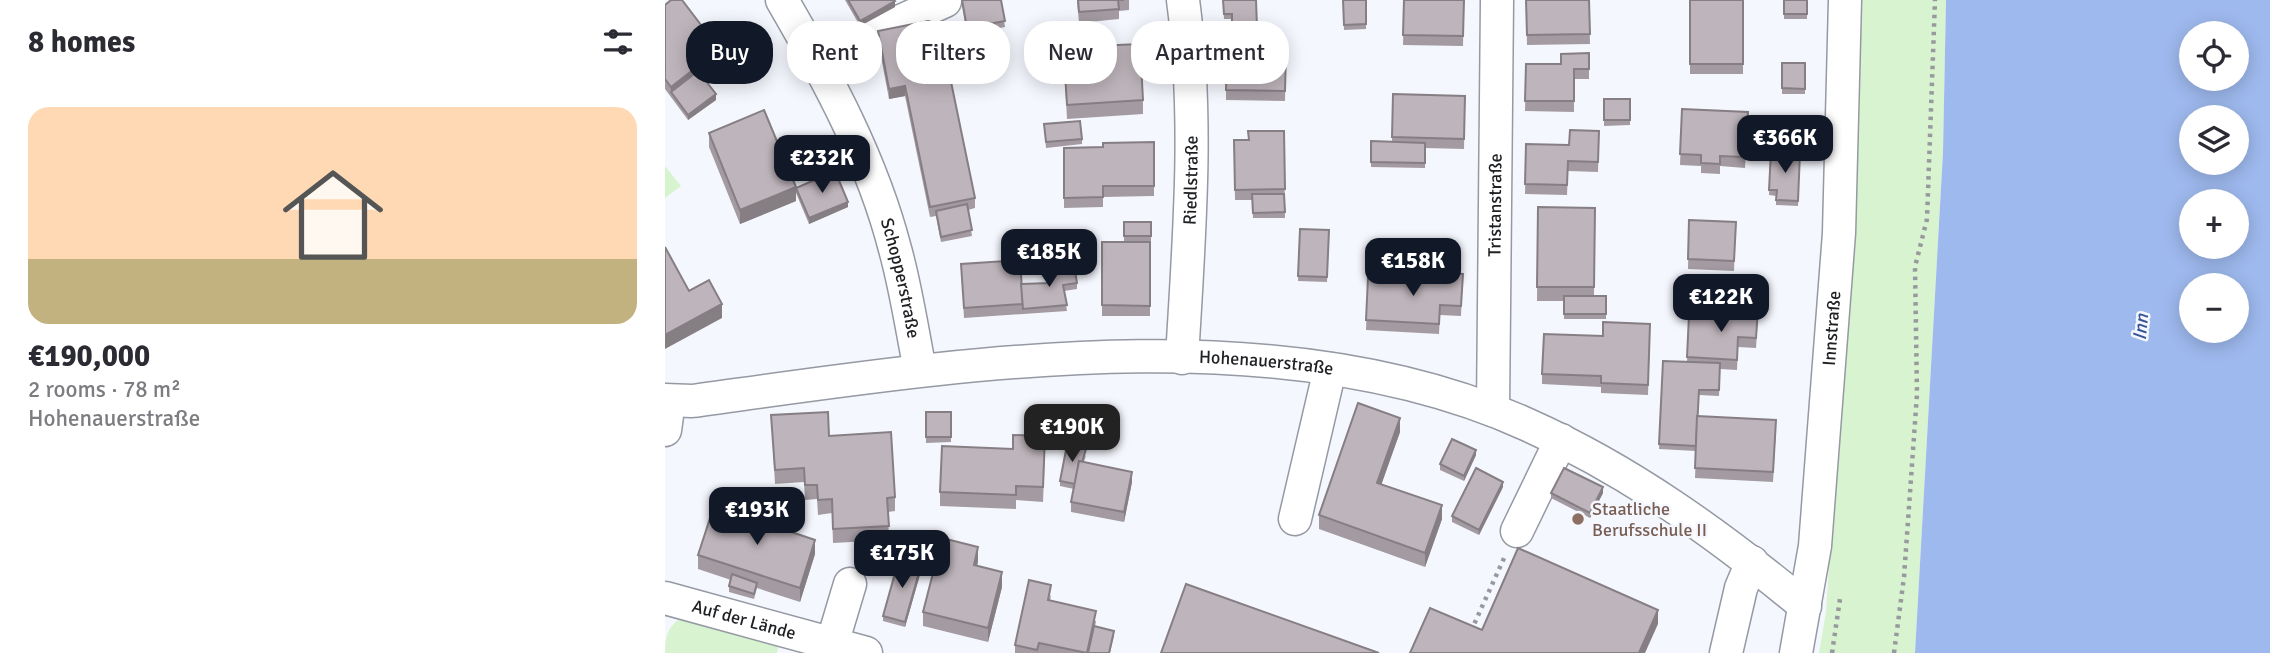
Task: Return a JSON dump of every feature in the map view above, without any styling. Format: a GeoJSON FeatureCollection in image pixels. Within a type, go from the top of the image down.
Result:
{"type":"FeatureCollection","features":[{"type":"Feature","properties":{"kind":"street","name":"Schopperstraße"},"geometry":{"type":"LineString","coordinates":[[782,0],[794,21]]}},
{"type":"Feature","properties":{"kind":"street","name":"Riedlstraße"},"geometry":{"type":"LineString","coordinates":[[1182,0],[1192,110],[1192,189],[1182,358]]}},
{"type":"Feature","properties":{"kind":"street","name":"Tristanstraße"},"geometry":{"type":"LineString","coordinates":[[1493,411],[1497,0]]}},
{"type":"Feature","properties":{"kind":"street","name":"Innstraße"},"geometry":{"type":"LineString","coordinates":[[1796,653],[1815,546],[1839,233],[1845,0]]}},
{"type":"Feature","properties":{"kind":"street"},"geometry":{"type":"LineString","coordinates":[[882,29],[944,1]]}},
{"type":"Feature","properties":{"kind":"street","name":"Schopperstraße"},"geometry":{"type":"LineString","coordinates":[[829,84],[866,163],[884,211],[896,250],[920,370]]}},
{"type":"Feature","properties":{"kind":"street","name":"Hohenauerstraße"},"geometry":{"type":"LineString","coordinates":[[666,410],[692,401],[920,370],[1063,359],[1182,358],[1329,369],[1424,390],[1493,411],[1561,440],[1625,474],[1752,562],[1804,606]]}},
{"type":"Feature","properties":{"kind":"street"},"geometry":{"type":"LineString","coordinates":[[1295,519],[1329,369]]}},
{"type":"Feature","properties":{"kind":"street"},"geometry":{"type":"LineString","coordinates":[[1517,531],[1561,440]]}},
{"type":"Feature","properties":{"kind":"street"},"geometry":{"type":"LineString","coordinates":[[1726,653],[1741,588],[1752,562]]}},
{"type":"Feature","properties":{"kind":"street"},"geometry":{"type":"LineString","coordinates":[[832,644],[850,584]]}},
{"type":"Feature","properties":{"kind":"street","name":"Auf der Lände"},"geometry":{"type":"LineString","coordinates":[[665,598],[866,653]]}},
{"type":"Feature","properties":{"kind":"path"},"geometry":{"type":"LineString","coordinates":[[1894,653],[1904,577],[1917,394],[1915,267],[1927,219],[1935,0]]}},
{"type":"Feature","properties":{"kind":"path"},"geometry":{"type":"LineString","coordinates":[[1468,638],[1517,531]]}},
{"type":"Feature","properties":{"kind":"green space"},"geometry":{"type":"Polygon","coordinates":[[[1857,0],[1946,0],[1943,152],[1915,653],[1819,653],[1826,612],[1856,134],[1857,0]]]}},
{"type":"Feature","properties":{"kind":"green space"},"geometry":{"type":"Polygon","coordinates":[[[665,166],[681,186],[665,198],[665,166]]]}},
{"type":"Feature","properties":{"kind":"green space"},"geometry":{"type":"Polygon","coordinates":[[[686,615],[779,643],[777,653],[665,653],[669,630],[686,615]]]}},
{"type":"Feature","properties":{"kind":"water","name":"Inn"},"geometry":{"type":"Polygon","coordinates":[[[1946,0],[2270,0],[2270,653],[1915,653],[1943,152],[1946,0]]]}},
{"type":"Feature","properties":{"kind":"building"},"geometry":{"type":"Polygon","coordinates":[[[671,0],[682,0],[698,21],[686,21],[686,75],[671,87],[665,79],[665,5],[671,0]]]}},
{"type":"Feature","properties":{"kind":"building"},"geometry":{"type":"Polygon","coordinates":[[[848,0],[895,1],[860,21],[848,0]]]}},
{"type":"Feature","properties":{"kind":"building"},"geometry":{"type":"Polygon","coordinates":[[[962,0],[1001,0],[1005,21],[966,21],[962,0]]]}},
{"type":"Feature","properties":{"kind":"building"},"geometry":{"type":"Polygon","coordinates":[[[1078,0],[1118,0],[1119,9],[1079,12],[1078,0]]]}},
{"type":"Feature","properties":{"kind":"building"},"geometry":{"type":"Polygon","coordinates":[[[1223,0],[1256,0],[1257,21],[1232,21],[1232,14],[1224,14],[1223,0]]]}},
{"type":"Feature","properties":{"kind":"building"},"geometry":{"type":"Polygon","coordinates":[[[1343,0],[1366,0],[1366,24],[1344,25],[1343,0]]]}},
{"type":"Feature","properties":{"kind":"building"},"geometry":{"type":"Polygon","coordinates":[[[1404,0],[1464,0],[1463,36],[1403,35],[1404,0]]]}},
{"type":"Feature","properties":{"kind":"building"},"geometry":{"type":"Polygon","coordinates":[[[1526,0],[1589,0],[1590,34],[1527,35],[1526,0]]]}},
{"type":"Feature","properties":{"kind":"building"},"geometry":{"type":"Polygon","coordinates":[[[1690,0],[1743,0],[1743,64],[1690,64],[1690,0]]]}},
{"type":"Feature","properties":{"kind":"building"},"geometry":{"type":"Polygon","coordinates":[[[1784,0],[1807,0],[1807,14],[1784,14],[1784,0]]]}},
{"type":"Feature","properties":{"kind":"building"},"geometry":{"type":"Polygon","coordinates":[[[896,27],[896,84],[951,84],[975,198],[930,207],[905,86],[889,89],[882,52],[882,30],[896,27]]]}},
{"type":"Feature","properties":{"kind":"building"},"geometry":{"type":"Polygon","coordinates":[[[1131,44],[1131,84],[1142,84],[1143,100],[1067,105],[1066,84],[1117,84],[1117,45],[1131,44]]]}},
{"type":"Feature","properties":{"kind":"building"},"geometry":{"type":"Polygon","coordinates":[[[1589,53],[1589,69],[1574,69],[1574,101],[1525,101],[1526,64],[1561,64],[1561,54],[1589,53]]]}},
{"type":"Feature","properties":{"kind":"building"},"geometry":{"type":"Polygon","coordinates":[[[1782,63],[1805,63],[1805,89],[1782,88],[1782,63]]]}},
{"type":"Feature","properties":{"kind":"building"},"geometry":{"type":"Polygon","coordinates":[[[686,80],[686,84],[708,84],[716,94],[688,115],[671,92],[686,80]]]}},
{"type":"Feature","properties":{"kind":"building"},"geometry":{"type":"Polygon","coordinates":[[[1226,84],[1285,84],[1285,91],[1226,90],[1226,84]]]}},
{"type":"Feature","properties":{"kind":"building"},"geometry":{"type":"Polygon","coordinates":[[[1393,94],[1465,96],[1464,139],[1392,137],[1393,94]]]}},
{"type":"Feature","properties":{"kind":"building"},"geometry":{"type":"Polygon","coordinates":[[[1604,99],[1630,99],[1630,120],[1604,120],[1604,99]]]}},
{"type":"Feature","properties":{"kind":"building"},"geometry":{"type":"Polygon","coordinates":[[[1682,109],[1748,112],[1745,157],[1720,156],[1720,164],[1701,163],[1701,155],[1680,154],[1682,109]]]}},
{"type":"Feature","properties":{"kind":"building"},"geometry":{"type":"Polygon","coordinates":[[[764,110],[796,187],[740,210],[709,133],[764,110]]]}},
{"type":"Feature","properties":{"kind":"building"},"geometry":{"type":"Polygon","coordinates":[[[1080,121],[1082,139],[1046,142],[1044,124],[1080,121]]]}},
{"type":"Feature","properties":{"kind":"building"},"geometry":{"type":"Polygon","coordinates":[[[1570,130],[1599,131],[1598,162],[1568,161],[1567,185],[1525,184],[1526,144],[1569,145],[1570,130]]]}},
{"type":"Feature","properties":{"kind":"building"},"geometry":{"type":"Polygon","coordinates":[[[1248,131],[1284,131],[1285,189],[1235,190],[1234,140],[1249,140],[1248,131]]]}},
{"type":"Feature","properties":{"kind":"building"},"geometry":{"type":"Polygon","coordinates":[[[1371,141],[1425,143],[1425,163],[1371,162],[1371,141]]]}},
{"type":"Feature","properties":{"kind":"building"},"geometry":{"type":"Polygon","coordinates":[[[1154,142],[1154,186],[1103,186],[1103,197],[1064,198],[1064,148],[1103,147],[1103,143],[1154,142]]]}},
{"type":"Feature","properties":{"kind":"building"},"geometry":{"type":"Polygon","coordinates":[[[1771,151],[1800,152],[1798,201],[1776,200],[1777,190],[1769,190],[1771,151]]]}},
{"type":"Feature","properties":{"kind":"building"},"geometry":{"type":"Polygon","coordinates":[[[835,171],[848,202],[809,218],[796,188],[835,171]]]}},
{"type":"Feature","properties":{"kind":"building"},"geometry":{"type":"Polygon","coordinates":[[[1252,194],[1284,194],[1285,212],[1253,213],[1252,194]]]}},
{"type":"Feature","properties":{"kind":"building"},"geometry":{"type":"Polygon","coordinates":[[[967,204],[972,230],[941,237],[936,211],[967,204]]]}},
{"type":"Feature","properties":{"kind":"building"},"geometry":{"type":"Polygon","coordinates":[[[1538,207],[1595,208],[1594,287],[1537,287],[1538,207]]]}},
{"type":"Feature","properties":{"kind":"building"},"geometry":{"type":"Polygon","coordinates":[[[1689,220],[1736,222],[1734,261],[1688,259],[1689,220]]]}},
{"type":"Feature","properties":{"kind":"building"},"geometry":{"type":"Polygon","coordinates":[[[1124,222],[1151,222],[1151,236],[1124,236],[1124,222]]]}},
{"type":"Feature","properties":{"kind":"building"},"geometry":{"type":"Polygon","coordinates":[[[1300,229],[1329,230],[1327,277],[1298,276],[1300,229]]]}},
{"type":"Feature","properties":{"kind":"building"},"geometry":{"type":"Polygon","coordinates":[[[1102,242],[1150,242],[1150,306],[1102,305],[1102,242]]]}},
{"type":"Feature","properties":{"kind":"building"},"geometry":{"type":"Polygon","coordinates":[[[1427,242],[1457,244],[1456,274],[1425,272],[1427,242]]]}},
{"type":"Feature","properties":{"kind":"building"},"geometry":{"type":"Polygon","coordinates":[[[665,247],[689,291],[709,280],[722,304],[665,335],[665,247]]]}},
{"type":"Feature","properties":{"kind":"building"},"geometry":{"type":"Polygon","coordinates":[[[1020,260],[1023,304],[964,308],[961,264],[1020,260]]]}},
{"type":"Feature","properties":{"kind":"building"},"geometry":{"type":"Polygon","coordinates":[[[1074,265],[1077,283],[1063,285],[1067,305],[1023,309],[1021,284],[1049,283],[1046,270],[1074,265]]]}},
{"type":"Feature","properties":{"kind":"building"},"geometry":{"type":"Polygon","coordinates":[[[1425,272],[1463,274],[1461,306],[1440,305],[1439,324],[1366,320],[1368,277],[1425,280],[1425,272]]]}},
{"type":"Feature","properties":{"kind":"building"},"geometry":{"type":"Polygon","coordinates":[[[1564,296],[1606,296],[1606,314],[1564,314],[1564,296]]]}},
{"type":"Feature","properties":{"kind":"building"},"geometry":{"type":"Polygon","coordinates":[[[1733,307],[1758,308],[1756,338],[1738,337],[1737,360],[1687,357],[1689,315],[1733,317],[1733,307]]]}},
{"type":"Feature","properties":{"kind":"building"},"geometry":{"type":"Polygon","coordinates":[[[1603,322],[1650,324],[1648,385],[1601,383],[1601,376],[1542,374],[1544,334],[1603,336],[1603,322]]]}},
{"type":"Feature","properties":{"kind":"building"},"geometry":{"type":"Polygon","coordinates":[[[1663,361],[1720,363],[1719,390],[1699,390],[1696,446],[1659,444],[1663,361]]]}},
{"type":"Feature","properties":{"kind":"building"},"geometry":{"type":"Polygon","coordinates":[[[1358,403],[1400,418],[1377,483],[1442,505],[1425,553],[1319,515],[1358,403]]]}},
{"type":"Feature","properties":{"kind":"building"},"geometry":{"type":"Polygon","coordinates":[[[828,412],[829,436],[891,432],[895,497],[887,498],[889,526],[833,529],[832,499],[818,500],[817,485],[805,485],[804,468],[775,470],[771,415],[828,412]]]}},
{"type":"Feature","properties":{"kind":"building"},"geometry":{"type":"Polygon","coordinates":[[[926,412],[951,412],[951,437],[926,437],[926,412]]]}},
{"type":"Feature","properties":{"kind":"building"},"geometry":{"type":"Polygon","coordinates":[[[1697,416],[1776,420],[1773,472],[1695,468],[1697,416]]]}},
{"type":"Feature","properties":{"kind":"building"},"geometry":{"type":"Polygon","coordinates":[[[1013,435],[1045,436],[1043,487],[1016,486],[1016,495],[940,492],[942,446],[1013,449],[1013,435]]]}},
{"type":"Feature","properties":{"kind":"building"},"geometry":{"type":"Polygon","coordinates":[[[1452,439],[1476,450],[1464,476],[1440,464],[1452,439]]]}},
{"type":"Feature","properties":{"kind":"building"},"geometry":{"type":"Polygon","coordinates":[[[1067,445],[1086,449],[1082,462],[1079,461],[1075,484],[1060,481],[1067,445]]]}},
{"type":"Feature","properties":{"kind":"building"},"geometry":{"type":"Polygon","coordinates":[[[1079,461],[1132,472],[1124,512],[1071,502],[1079,461]]]}},
{"type":"Feature","properties":{"kind":"building"},"geometry":{"type":"Polygon","coordinates":[[[1476,468],[1503,482],[1479,530],[1452,516],[1476,468]]]}},
{"type":"Feature","properties":{"kind":"building"},"geometry":{"type":"Polygon","coordinates":[[[1564,468],[1603,487],[1590,513],[1551,493],[1564,468]]]}},
{"type":"Feature","properties":{"kind":"building"},"geometry":{"type":"Polygon","coordinates":[[[714,506],[815,540],[800,588],[698,555],[714,506]]]}},
{"type":"Feature","properties":{"kind":"building"},"geometry":{"type":"Polygon","coordinates":[[[942,538],[978,547],[974,565],[1002,572],[988,628],[923,612],[942,538]]]}},
{"type":"Feature","properties":{"kind":"building"},"geometry":{"type":"Polygon","coordinates":[[[1518,548],[1658,610],[1639,653],[1410,653],[1430,608],[1482,630],[1518,548]]]}},
{"type":"Feature","properties":{"kind":"building"},"geometry":{"type":"Polygon","coordinates":[[[899,559],[921,565],[905,622],[883,616],[899,559]]]}},
{"type":"Feature","properties":{"kind":"building"},"geometry":{"type":"Polygon","coordinates":[[[732,574],[757,583],[754,594],[729,586],[732,574]]]}},
{"type":"Feature","properties":{"kind":"building"},"geometry":{"type":"Polygon","coordinates":[[[1029,580],[1051,585],[1048,600],[1096,611],[1087,653],[1039,643],[1037,650],[1015,645],[1029,580]]]}},
{"type":"Feature","properties":{"kind":"building"},"geometry":{"type":"Polygon","coordinates":[[[1186,584],[1379,653],[1161,653],[1186,584]]]}},
{"type":"Feature","properties":{"kind":"building"},"geometry":{"type":"Polygon","coordinates":[[[1094,626],[1114,631],[1109,653],[1088,653],[1094,626]]]}},
{"type":"Feature","properties":{"kind":"place","name":"Staatliche Berufsschule II"},"geometry":{"type":"Point","coordinates":[1578,519]}}]}
